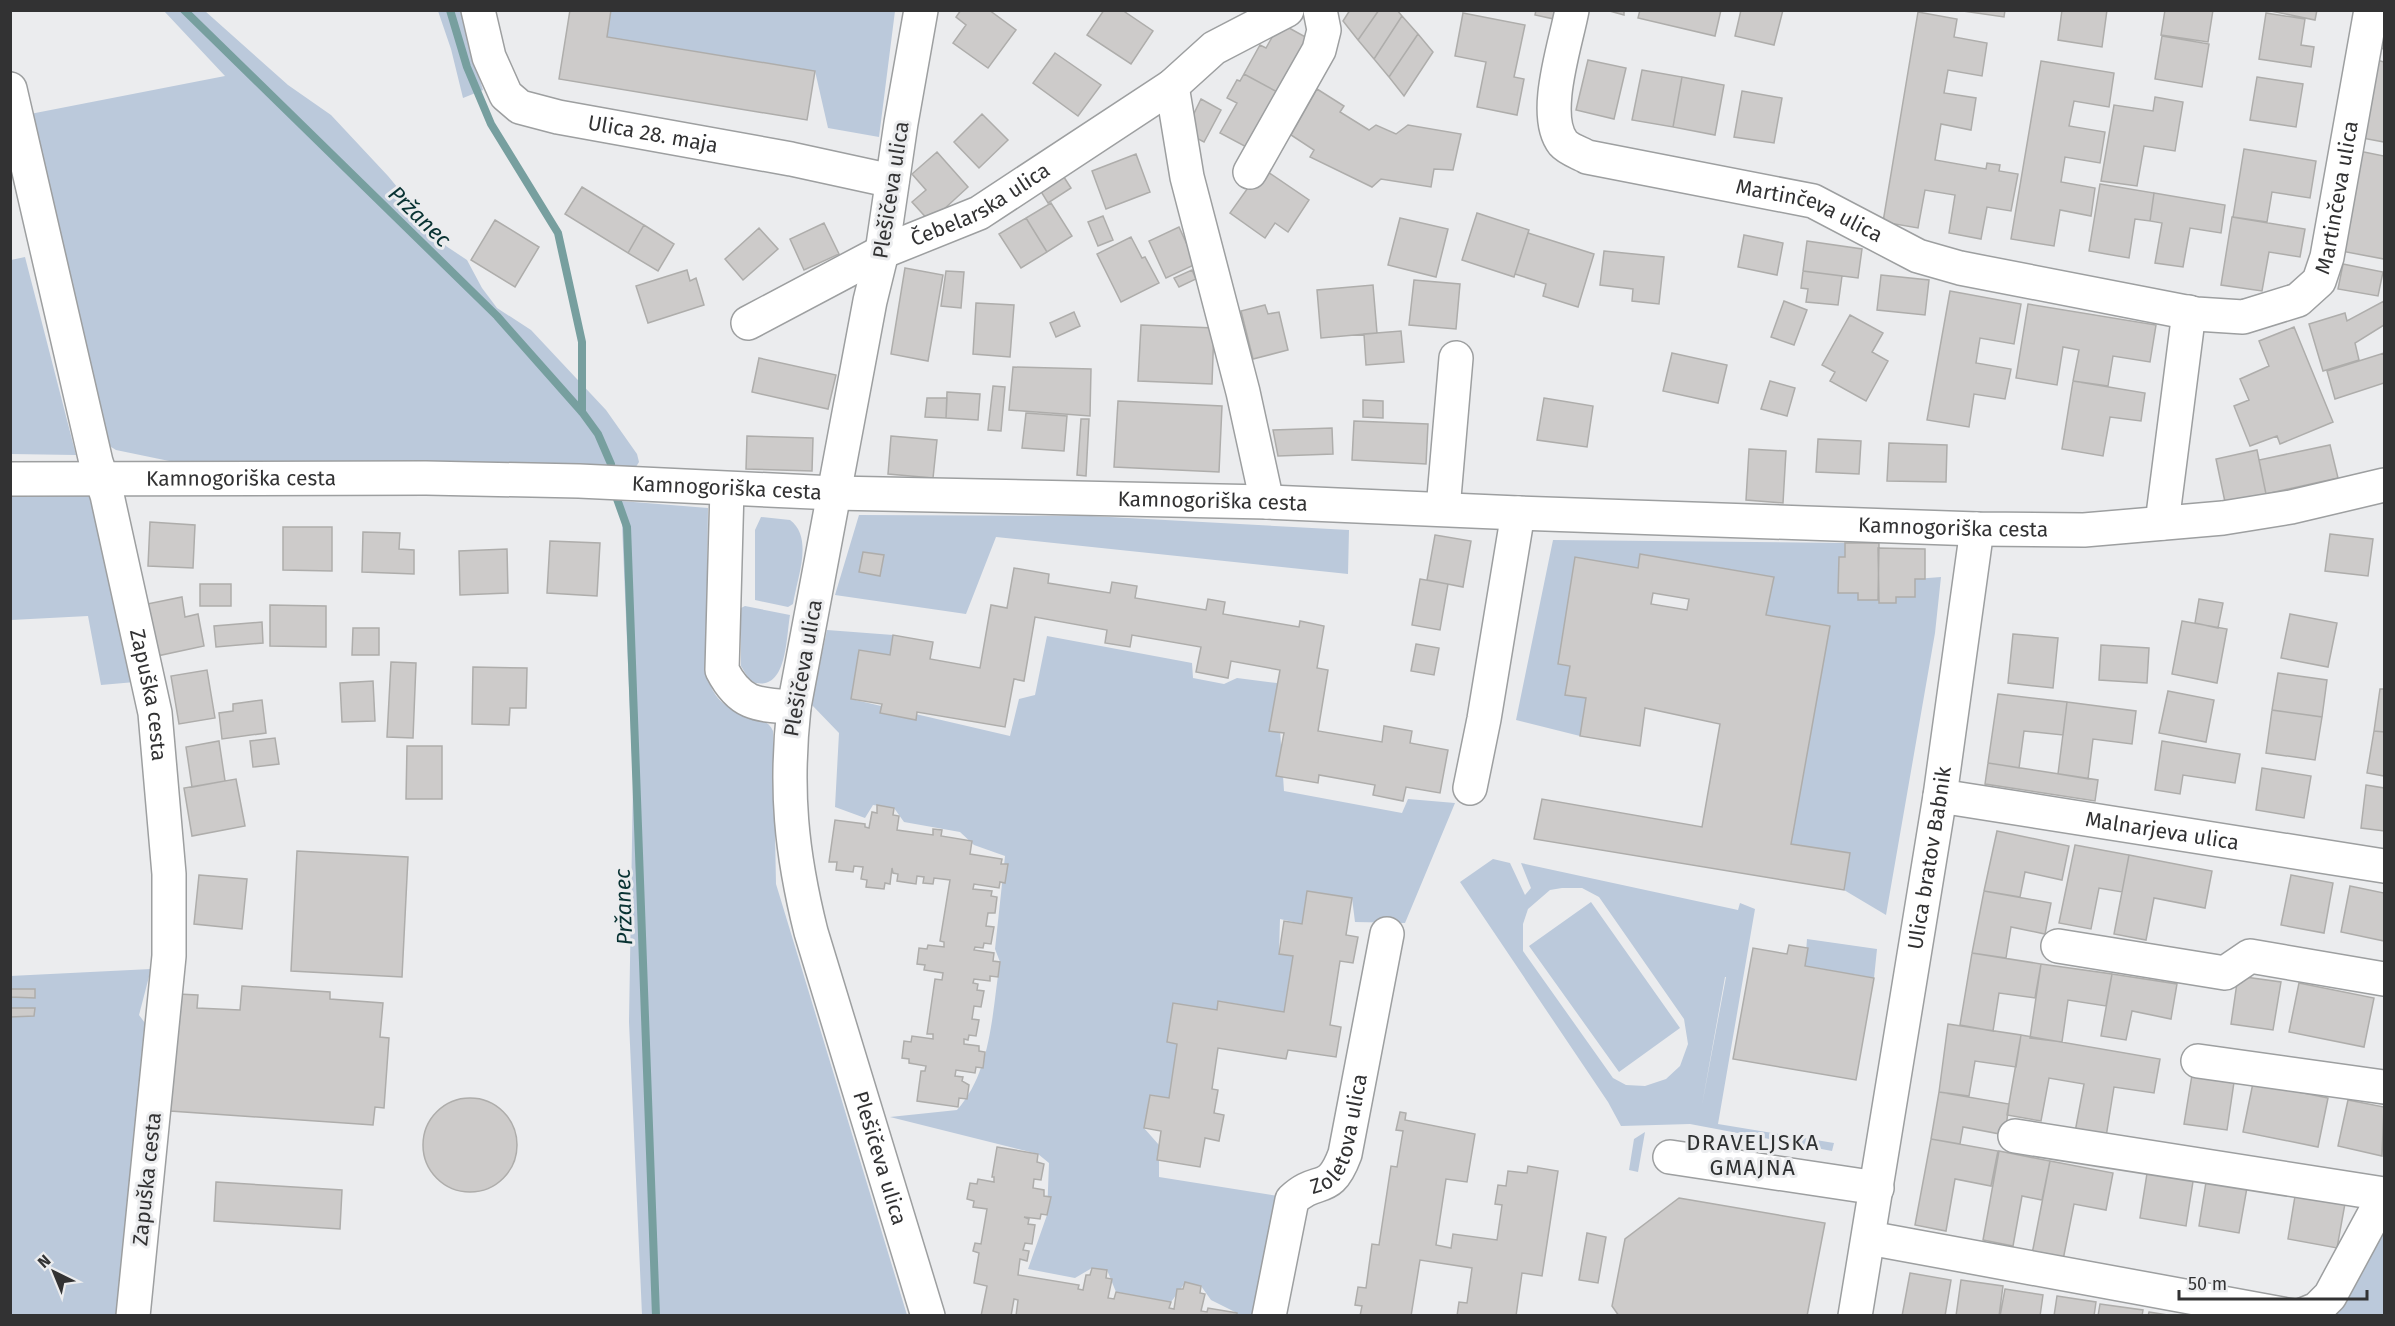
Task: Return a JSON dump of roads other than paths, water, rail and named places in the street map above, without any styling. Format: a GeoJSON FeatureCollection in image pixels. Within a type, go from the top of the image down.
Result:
{"type":"FeatureCollection","features":[{"type":"Feature","properties":{"kind":"street","name":"Ulica 28. maja"},"geometry":{"type":"LineString","coordinates":[[478,10],[489,57],[506,95],[520,107],[558,117],[791,159],[892,181]]}},
{"type":"Feature","properties":{"kind":"street","name":"Plešičeva ulica"},"geometry":{"type":"LineString","coordinates":[[921,10],[882,252],[870,301],[794,707],[789,757],[789,808],[798,882],[928,1316]]}},
{"type":"Feature","properties":{"kind":"street","name":"Čebelarska ulica"},"geometry":{"type":"LineString","coordinates":[[748,323],[882,252],[979,213],[1172,86],[1214,48],[1287,10]]}},
{"type":"Feature","properties":{"kind":"street"},"geometry":{"type":"LineString","coordinates":[[1250,172],[1319,50],[1324,30],[1320,10]]}},
{"type":"Feature","properties":{"kind":"street","name":"Martinčeva ulica"},"geometry":{"type":"LineString","coordinates":[[1572,10],[1554,100],[1556,129],[1564,144],[1587,157],[1813,201],[1918,256],[1960,268],[2189,312],[2243,317],[2298,300],[2319,281],[2327,256],[2371,10]]}},
{"type":"Feature","properties":{"kind":"street"},"geometry":{"type":"LineString","coordinates":[[1172,86],[1187,177],[1243,392],[1267,502]]}},
{"type":"Feature","properties":{"kind":"street","name":"Zapuška cesta"},"geometry":{"type":"LineString","coordinates":[[10,89],[155,712],[169,874],[169,956],[133,1316]]}},
{"type":"Feature","properties":{"kind":"street"},"geometry":{"type":"LineString","coordinates":[[2162,523],[2189,312]]}},
{"type":"Feature","properties":{"kind":"street"},"geometry":{"type":"LineString","coordinates":[[1443,509],[1456,358]]}},
{"type":"Feature","properties":{"kind":"street","name":"Kamnogoriška cesta"},"geometry":{"type":"LineString","coordinates":[[10,479],[426,478],[579,481],[834,493],[1267,502],[1977,529],[2084,530],[2223,518],[2291,507],[2385,484]]}},
{"type":"Feature","properties":{"kind":"street"},"geometry":{"type":"LineString","coordinates":[[726,489],[722,670],[735,692],[743,699],[765,705],[794,707]]}},
{"type":"Feature","properties":{"kind":"street"},"geometry":{"type":"LineString","coordinates":[[1470,788],[1484,719],[1518,513]]}},
{"type":"Feature","properties":{"kind":"street","name":"Ulica bratov Babnik"},"geometry":{"type":"LineString","coordinates":[[1856,1316],[1940,796],[1977,529]]}},
{"type":"Feature","properties":{"kind":"street","name":"Malnarjeva ulica"},"geometry":{"type":"LineString","coordinates":[[1940,796],[2385,866]]}},
{"type":"Feature","properties":{"kind":"street","name":"Zoletova ulica"},"geometry":{"type":"LineString","coordinates":[[1269,1316],[1292,1200],[1303,1190],[1327,1183],[1337,1174],[1345,1154],[1387,934]]}},
{"type":"Feature","properties":{"kind":"street"},"geometry":{"type":"LineString","coordinates":[[2058,946],[2225,973],[2250,956],[2385,979]]}},
{"type":"Feature","properties":{"kind":"street"},"geometry":{"type":"LineString","coordinates":[[2198,1061],[2385,1087]]}},
{"type":"Feature","properties":{"kind":"street"},"geometry":{"type":"LineString","coordinates":[[2015,1136],[2385,1195],[2330,1296],[2317,1309],[2300,1316]]}},
{"type":"Feature","properties":{"kind":"street"},"geometry":{"type":"LineString","coordinates":[[1670,1156],[1876,1188]]}},
{"type":"Feature","properties":{"kind":"street"},"geometry":{"type":"LineString","coordinates":[[1869,1238],[2293,1316]]}},
{"type":"Feature","properties":{"kind":"waterway","name":"Pržanec"},"geometry":{"type":"LineString","coordinates":[[184,10],[497,316],[582,412],[598,434],[611,464]]}},
{"type":"Feature","properties":{"kind":"waterway"},"geometry":{"type":"LineString","coordinates":[[450,10],[467,67],[491,124],[558,233],[582,342],[582,412]]}},
{"type":"Feature","properties":{"kind":"waterway","name":"Pržanec"},"geometry":{"type":"LineString","coordinates":[[617,499],[627,527],[656,1316]]}},
{"type":"Feature","properties":{"kind":"district","name":"DRAVELJSKA GMAJNA"},"geometry":{"type":"Point","coordinates":[1753,1154]}}]}
